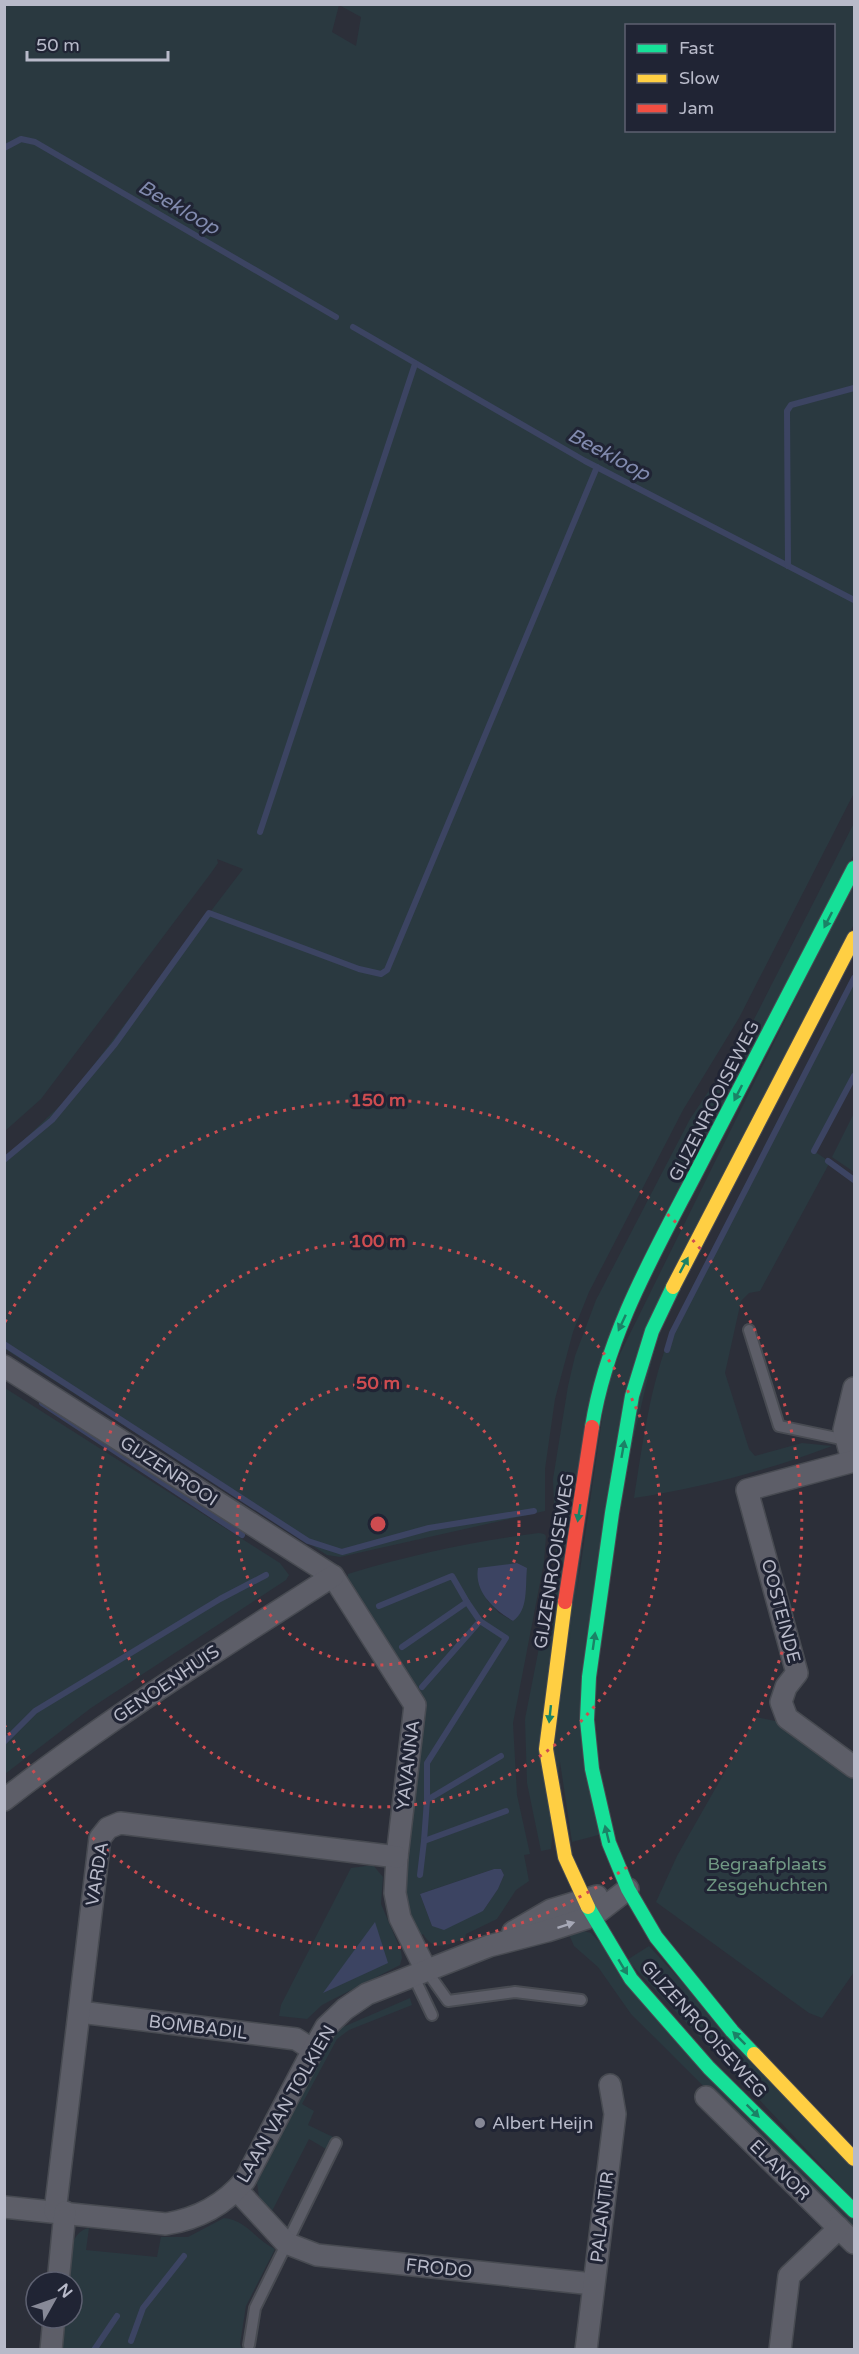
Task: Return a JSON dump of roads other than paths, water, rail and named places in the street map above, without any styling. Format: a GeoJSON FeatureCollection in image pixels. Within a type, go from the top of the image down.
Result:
{"type":"FeatureCollection","features":[{"type":"Feature","properties":{"kind":"main road","name":"GIJZENROOISEWEG"},"geometry":{"type":"LineString","coordinates":[[855,868],[651,1260],[615,1337],[596,1408],[557,1656],[546,1749],[565,1857],[588,1908],[631,1979],[709,2068],[855,2211]]}},
{"type":"Feature","properties":{"kind":"main road","name":"GIJZENROOISEWEG"},"geometry":{"type":"LineString","coordinates":[[855,938],[652,1331],[632,1396],[612,1513],[589,1677],[587,1720],[592,1769],[607,1834],[628,1889],[656,1937],[732,2031],[855,2159]]}},
{"type":"Feature","properties":{"kind":"street","name":"GIJZENROOI"},"geometry":{"type":"LineString","coordinates":[[4,1366],[333,1576]]}},
{"type":"Feature","properties":{"kind":"street"},"geometry":{"type":"LineString","coordinates":[[851,1454],[843,1430],[855,1388]]}},
{"type":"Feature","properties":{"kind":"street","name":"OOSTEINDE"},"geometry":{"type":"LineString","coordinates":[[851,1454],[747,1490],[797,1673],[786,1687],[781,1702],[787,1718],[855,1767]]}},
{"type":"Feature","properties":{"kind":"street","name":"GENOENHUIS"},"geometry":{"type":"LineString","coordinates":[[4,1800],[67,1750],[333,1576]]}},
{"type":"Feature","properties":{"kind":"street","name":"YAVANNA"},"geometry":{"type":"LineString","coordinates":[[333,1576],[415,1705],[397,1857],[395,1893],[400,1918],[420,1973]]}},
{"type":"Feature","properties":{"kind":"street","name":"VARDA"},"geometry":{"type":"LineString","coordinates":[[58,2270],[60,2212],[80,2012],[100,1838],[108,1828],[120,1823],[397,1857]]}},
{"type":"Feature","properties":{"kind":"street","name":"LAAN VAN TOLKIEN"},"geometry":{"type":"LineString","coordinates":[[4,2207],[166,2224],[182,2221],[207,2211],[237,2190],[252,2168],[312,2050],[326,2027],[345,2009],[367,1994],[489,1946],[547,1931],[628,1889]]}},
{"type":"Feature","properties":{"kind":"street","name":"BOMBADIL"},"geometry":{"type":"LineString","coordinates":[[80,2012],[296,2039],[312,2050]]}},
{"type":"Feature","properties":{"kind":"street","name":"PALANTIR"},"geometry":{"type":"LineString","coordinates":[[586,2349],[615,2114],[610,2085]]}},
{"type":"Feature","properties":{"kind":"street","name":"ELANOR"},"geometry":{"type":"LineString","coordinates":[[706,2097],[855,2243]]}},
{"type":"Feature","properties":{"kind":"street","name":"FRODO"},"geometry":{"type":"LineString","coordinates":[[237,2190],[286,2243],[317,2255],[593,2284]]}},
{"type":"Feature","properties":{"kind":"street"},"geometry":{"type":"LineString","coordinates":[[780,2349],[789,2276],[838,2227]]}},
{"type":"Feature","properties":{"kind":"street"},"geometry":{"type":"LineString","coordinates":[[51,2349],[53,2330]]}},
{"type":"Feature","properties":{"kind":"lane"},"geometry":{"type":"LineString","coordinates":[[749,1330],[779,1426],[851,1454]]}},
{"type":"Feature","properties":{"kind":"lane"},"geometry":{"type":"LineString","coordinates":[[420,1973],[448,2001],[515,1992],[581,2000]]}},
{"type":"Feature","properties":{"kind":"lane"},"geometry":{"type":"LineString","coordinates":[[420,1973],[432,2015]]}},
{"type":"Feature","properties":{"kind":"lane"},"geometry":{"type":"LineString","coordinates":[[249,2345],[255,2308],[336,2143]]}},
{"type":"Feature","properties":{"kind":"water"},"geometry":{"type":"Polygon","coordinates":[[[517,1563],[527,1568],[526,1590],[522,1611],[513,1621],[499,1611],[482,1592],[479,1585],[478,1568],[517,1563]]]}},
{"type":"Feature","properties":{"kind":"water"},"geometry":{"type":"Polygon","coordinates":[[[494,1869],[501,1869],[504,1875],[498,1889],[483,1911],[444,1930],[432,1926],[420,1894],[494,1869]]]}},
{"type":"Feature","properties":{"kind":"water"},"geometry":{"type":"Polygon","coordinates":[[[375,1922],[388,1963],[323,1993],[375,1922]]]}},
{"type":"Feature","properties":{"kind":"waterway","name":"Beekloop"},"geometry":{"type":"LineString","coordinates":[[4,148],[21,139],[35,142],[336,317]]}},
{"type":"Feature","properties":{"kind":"waterway","name":"Beekloop"},"geometry":{"type":"LineString","coordinates":[[353,327],[585,461],[854,600]]}},
{"type":"Feature","properties":{"kind":"waterway"},"geometry":{"type":"LineString","coordinates":[[260,832],[415,364]]}},
{"type":"Feature","properties":{"kind":"waterway"},"geometry":{"type":"LineString","coordinates":[[788,566],[787,411],[791,405],[854,388]]}},
{"type":"Feature","properties":{"kind":"waterway"},"geometry":{"type":"LineString","coordinates":[[4,1160],[52,1120],[115,1044],[209,913],[359,969],[381,974],[387,970],[597,467]]}},
{"type":"Feature","properties":{"kind":"waterway"},"geometry":{"type":"LineString","coordinates":[[667,1350],[672,1333],[854,978]]}},
{"type":"Feature","properties":{"kind":"waterway"},"geometry":{"type":"LineString","coordinates":[[814,1151],[854,1076]]}},
{"type":"Feature","properties":{"kind":"waterway"},"geometry":{"type":"LineString","coordinates":[[828,1161],[854,1180]]}},
{"type":"Feature","properties":{"kind":"waterway"},"geometry":{"type":"LineString","coordinates":[[4,1344],[308,1541],[342,1552],[429,1528],[534,1511]]}},
{"type":"Feature","properties":{"kind":"waterway"},"geometry":{"type":"LineString","coordinates":[[42,1403],[242,1535]]}},
{"type":"Feature","properties":{"kind":"waterway"},"geometry":{"type":"LineString","coordinates":[[4,1742],[35,1711],[220,1599],[266,1575]]}},
{"type":"Feature","properties":{"kind":"waterway"},"geometry":{"type":"LineString","coordinates":[[379,1606],[452,1576],[467,1602]]}},
{"type":"Feature","properties":{"kind":"waterway"},"geometry":{"type":"LineString","coordinates":[[402,1647],[467,1602],[480,1621]]}},
{"type":"Feature","properties":{"kind":"waterway"},"geometry":{"type":"LineString","coordinates":[[422,1687],[480,1621],[506,1638],[427,1763],[427,1800]]}},
{"type":"Feature","properties":{"kind":"waterway"},"geometry":{"type":"LineString","coordinates":[[424,1841],[427,1800],[501,1756]]}},
{"type":"Feature","properties":{"kind":"waterway"},"geometry":{"type":"LineString","coordinates":[[420,1875],[424,1841],[506,1811]]}},
{"type":"Feature","properties":{"kind":"waterway"},"geometry":{"type":"LineString","coordinates":[[131,2341],[143,2308],[184,2256]]}},
{"type":"Feature","properties":{"kind":"waterway"},"geometry":{"type":"LineString","coordinates":[[94,2350],[117,2316]]}},
{"type":"Feature","properties":{"kind":"place","name":"Albert Heijn"},"geometry":{"type":"Point","coordinates":[480,2123]}},
{"type":"Feature","properties":{"kind":"park label","name":"Begraafplaats Zesgehuchten"},"geometry":{"type":"Point","coordinates":[767,1874]}}]}
